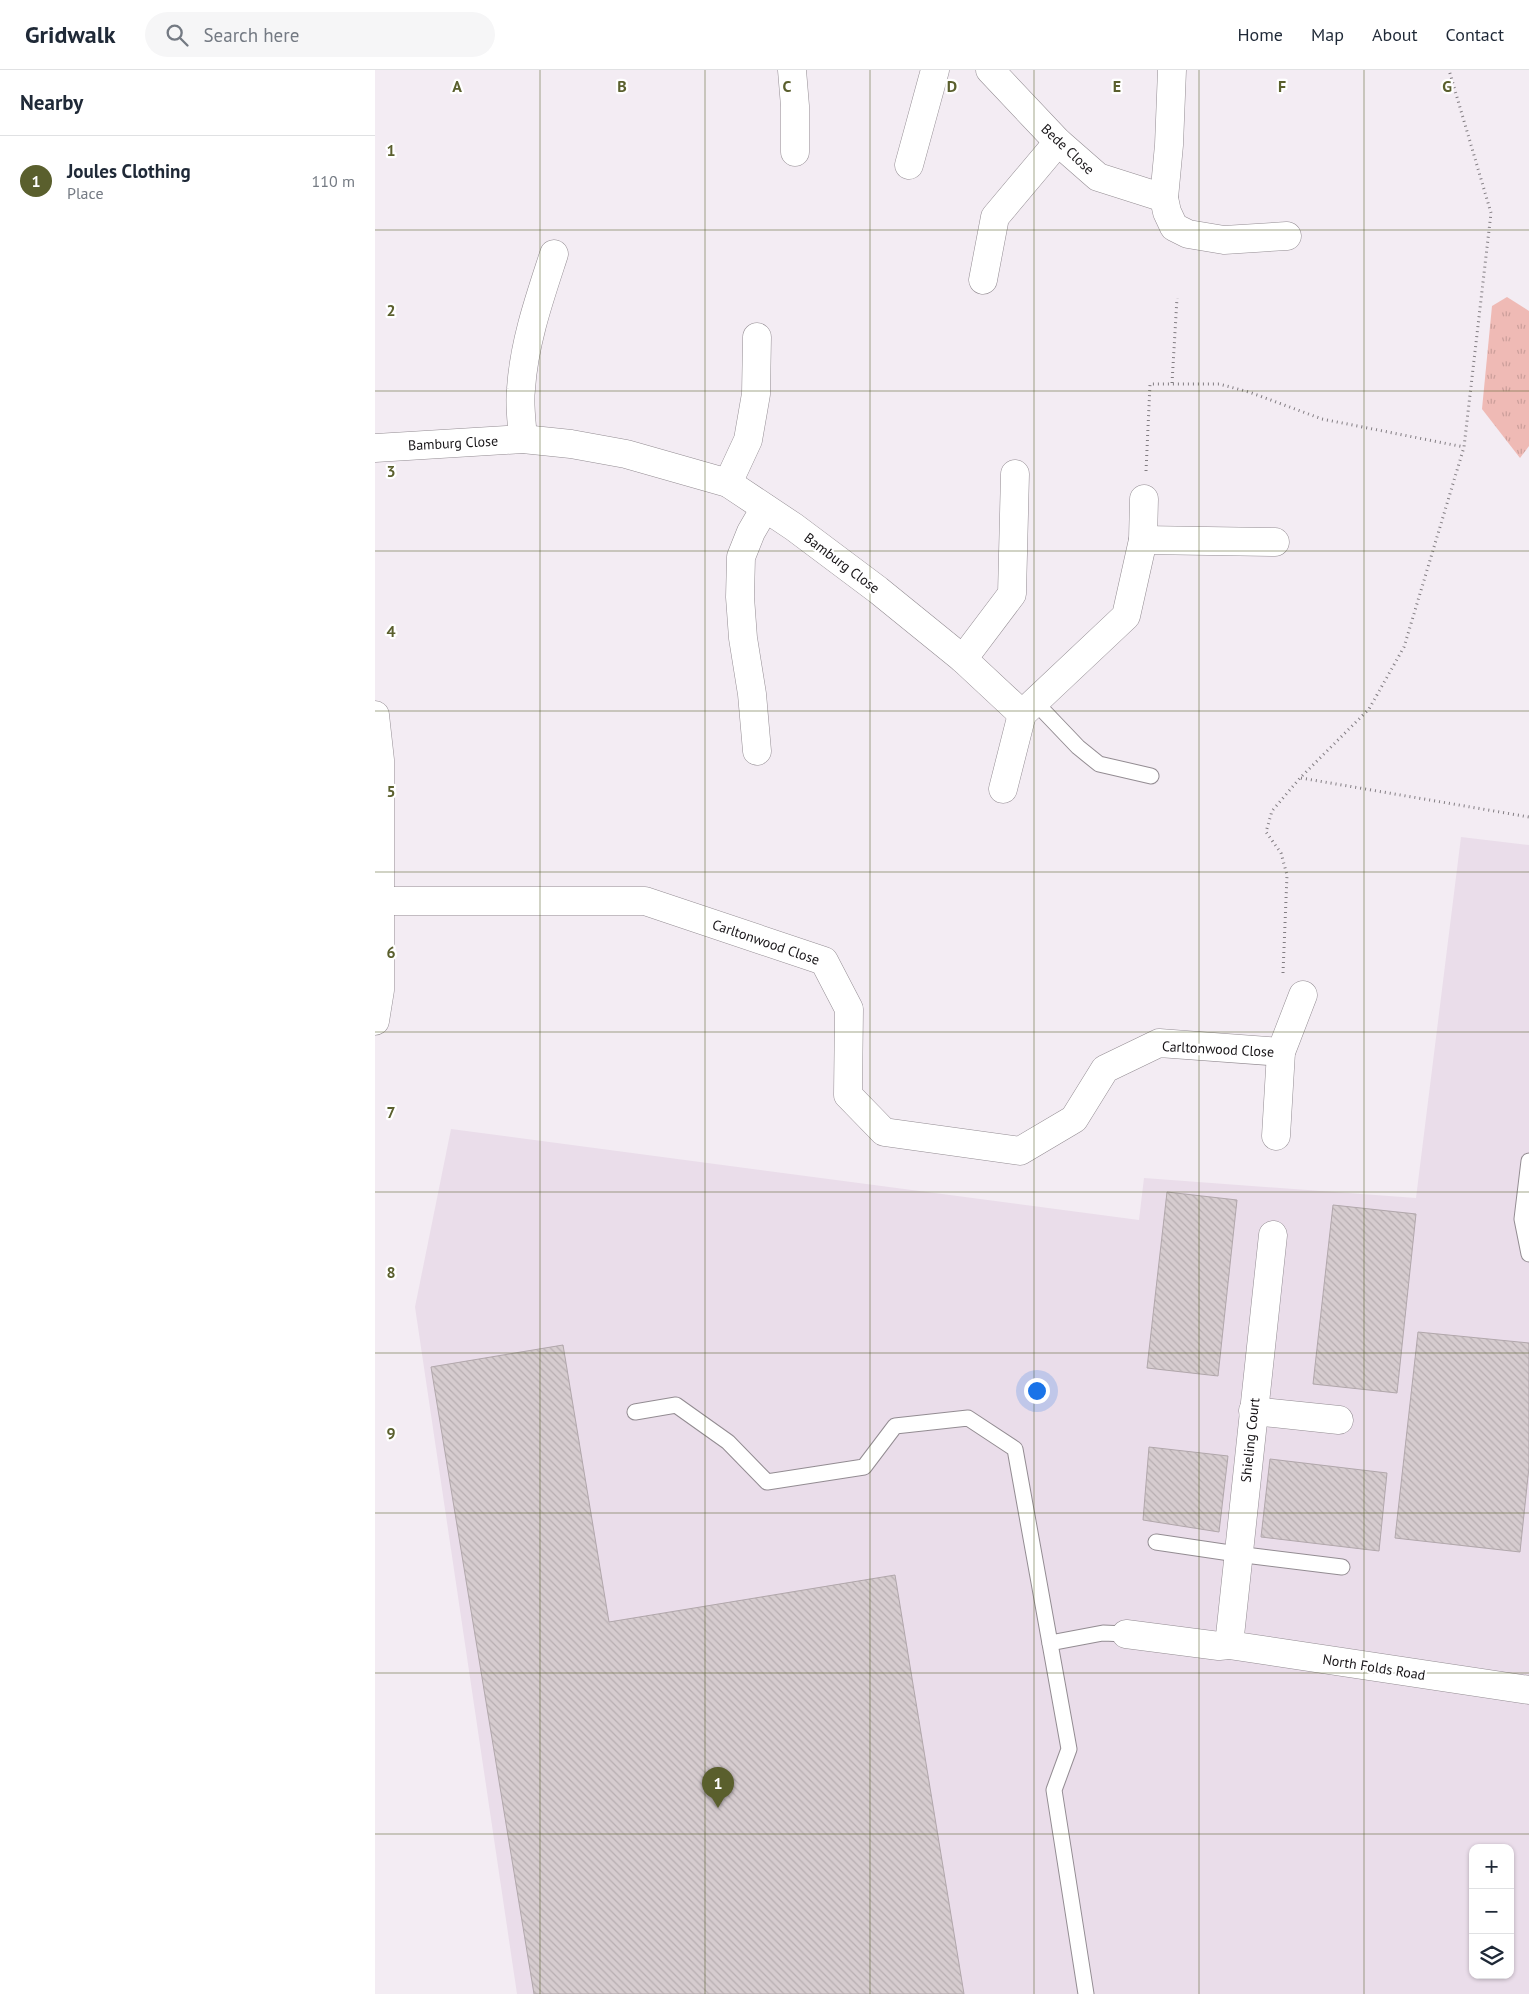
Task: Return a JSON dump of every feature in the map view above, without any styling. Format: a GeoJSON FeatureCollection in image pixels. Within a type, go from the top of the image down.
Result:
{"type":"FeatureCollection","features":[{"type":"Feature","properties":{"kind":"street"},"geometry":{"type":"LineString","coordinates":[[792,70],[795,106],[795,152]]}},
{"type":"Feature","properties":{"kind":"street"},"geometry":{"type":"LineString","coordinates":[[909,165],[935,70]]}},
{"type":"Feature","properties":{"kind":"street","name":"Bede Close"},"geometry":{"type":"LineString","coordinates":[[990,70],[1058,142],[1098,177],[1164,198]]}},
{"type":"Feature","properties":{"kind":"street"},"geometry":{"type":"LineString","coordinates":[[1172,70],[1169,145],[1164,198],[1167,212],[1175,227],[1188,234],[1224,240],[1287,236]]}},
{"type":"Feature","properties":{"kind":"street"},"geometry":{"type":"LineString","coordinates":[[983,280],[995,216],[1058,142]]}},
{"type":"Feature","properties":{"kind":"street"},"geometry":{"type":"LineString","coordinates":[[523,439],[520,390],[526,351],[538,301],[554,254]]}},
{"type":"Feature","properties":{"kind":"street"},"geometry":{"type":"LineString","coordinates":[[728,483],[748,440],[756,394],[757,337]]}},
{"type":"Feature","properties":{"kind":"street","name":"Bamburg Close"},"geometry":{"type":"LineString","coordinates":[[375,448],[523,439],[571,444],[626,454],[728,483],[878,590],[963,659],[1028,708]]}},
{"type":"Feature","properties":{"kind":"street"},"geometry":{"type":"LineString","coordinates":[[963,659],[1012,594],[1015,474]]}},
{"type":"Feature","properties":{"kind":"street"},"geometry":{"type":"LineString","coordinates":[[1003,789],[1028,708],[1126,616],[1143,540],[1144,499]]}},
{"type":"Feature","properties":{"kind":"street"},"geometry":{"type":"LineString","coordinates":[[757,751],[743,638],[741,557],[751,532],[765,508]]}},
{"type":"Feature","properties":{"kind":"street"},"geometry":{"type":"LineString","coordinates":[[1143,540],[1275,542]]}},
{"type":"Feature","properties":{"kind":"street"},"geometry":{"type":"LineString","coordinates":[[375,715],[380,760],[379,901],[381,990],[375,1021]]}},
{"type":"Feature","properties":{"kind":"street","name":"Carltonwood Close"},"geometry":{"type":"LineString","coordinates":[[379,901],[645,901],[824,961],[849,1010],[848,1095],[884,1132],[1020,1151],[1074,1119],[1105,1069],[1159,1044],[1281,1052]]}},
{"type":"Feature","properties":{"kind":"street"},"geometry":{"type":"LineString","coordinates":[[1276,1136],[1281,1052],[1303,995]]}},
{"type":"Feature","properties":{"kind":"street","name":"Shieling Court"},"geometry":{"type":"LineString","coordinates":[[1224,1645],[1237,1554],[1273,1235]]}},
{"type":"Feature","properties":{"kind":"street"},"geometry":{"type":"LineString","coordinates":[[1253,1411],[1339,1420]]}},
{"type":"Feature","properties":{"kind":"street","name":"North Folds Road"},"geometry":{"type":"LineString","coordinates":[[1126,1634],[1224,1645],[1529,1690]]}},
{"type":"Feature","properties":{"kind":"lane"},"geometry":{"type":"LineString","coordinates":[[1028,708],[1099,764],[1151,776]]}},
{"type":"Feature","properties":{"kind":"lane"},"geometry":{"type":"LineString","coordinates":[[1529,1161],[1523,1219],[1529,1254]]}},
{"type":"Feature","properties":{"kind":"lane"},"geometry":{"type":"LineString","coordinates":[[635,1412],[676,1405],[728,1442],[767,1482],[864,1467],[895,1426],[968,1418],[1015,1449],[1069,1749],[1054,1790],[1086,1994]]}},
{"type":"Feature","properties":{"kind":"lane"},"geometry":{"type":"LineString","coordinates":[[1156,1542],[1342,1567]]}},
{"type":"Feature","properties":{"kind":"lane"},"geometry":{"type":"LineString","coordinates":[[1050,1643],[1103,1633],[1126,1634]]}},
{"type":"Feature","properties":{"kind":"path"},"geometry":{"type":"LineString","coordinates":[[1303,995],[1302,983],[1283,984],[1287,875],[1281,853],[1266,832],[1272,810],[1300,778],[1369,709],[1403,647],[1464,447],[1491,213],[1449,70]]}},
{"type":"Feature","properties":{"kind":"path"},"geometry":{"type":"LineString","coordinates":[[1172,383],[1177,298]]}},
{"type":"Feature","properties":{"kind":"path"},"geometry":{"type":"LineString","coordinates":[[1144,499],[1150,384],[1219,384],[1249,392],[1322,419],[1464,447]]}},
{"type":"Feature","properties":{"kind":"path"},"geometry":{"type":"LineString","coordinates":[[1300,778],[1529,817]]}},
{"type":"Feature","properties":{"kind":"shaded area"},"geometry":{"type":"Polygon","coordinates":[[[1461,837],[1529,845],[1529,1994],[517,1994],[415,1307],[451,1129],[1139,1220],[1144,1178],[1416,1198],[1461,837]]]}},
{"type":"Feature","properties":{"kind":"green space"},"geometry":{"type":"Polygon","coordinates":[[[1507,297],[1529,311],[1529,446],[1520,458],[1482,409],[1492,306],[1507,297]]]}},
{"type":"Feature","properties":{"kind":"building"},"geometry":{"type":"Polygon","coordinates":[[[1167,1192],[1237,1200],[1218,1376],[1147,1368],[1167,1192]]]}},
{"type":"Feature","properties":{"kind":"building"},"geometry":{"type":"Polygon","coordinates":[[[1333,1205],[1416,1214],[1397,1393],[1313,1384],[1333,1205]]]}},
{"type":"Feature","properties":{"kind":"building"},"geometry":{"type":"Polygon","coordinates":[[[1418,1332],[1529,1343],[1529,1467],[1520,1552],[1395,1538],[1418,1332]]]}},
{"type":"Feature","properties":{"kind":"building"},"geometry":{"type":"Polygon","coordinates":[[[563,1345],[609,1622],[895,1575],[964,1994],[534,1994],[431,1367],[563,1345]]]}},
{"type":"Feature","properties":{"kind":"building"},"geometry":{"type":"Polygon","coordinates":[[[1149,1447],[1228,1456],[1219,1532],[1143,1520],[1149,1447]]]}},
{"type":"Feature","properties":{"kind":"building"},"geometry":{"type":"Polygon","coordinates":[[[1270,1459],[1387,1473],[1379,1551],[1261,1537],[1270,1459]]]}},
{"type":"Feature","properties":{"kind":"place","name":"Joules Clothing"},"geometry":{"type":"Point","coordinates":[718,1808]}}]}
